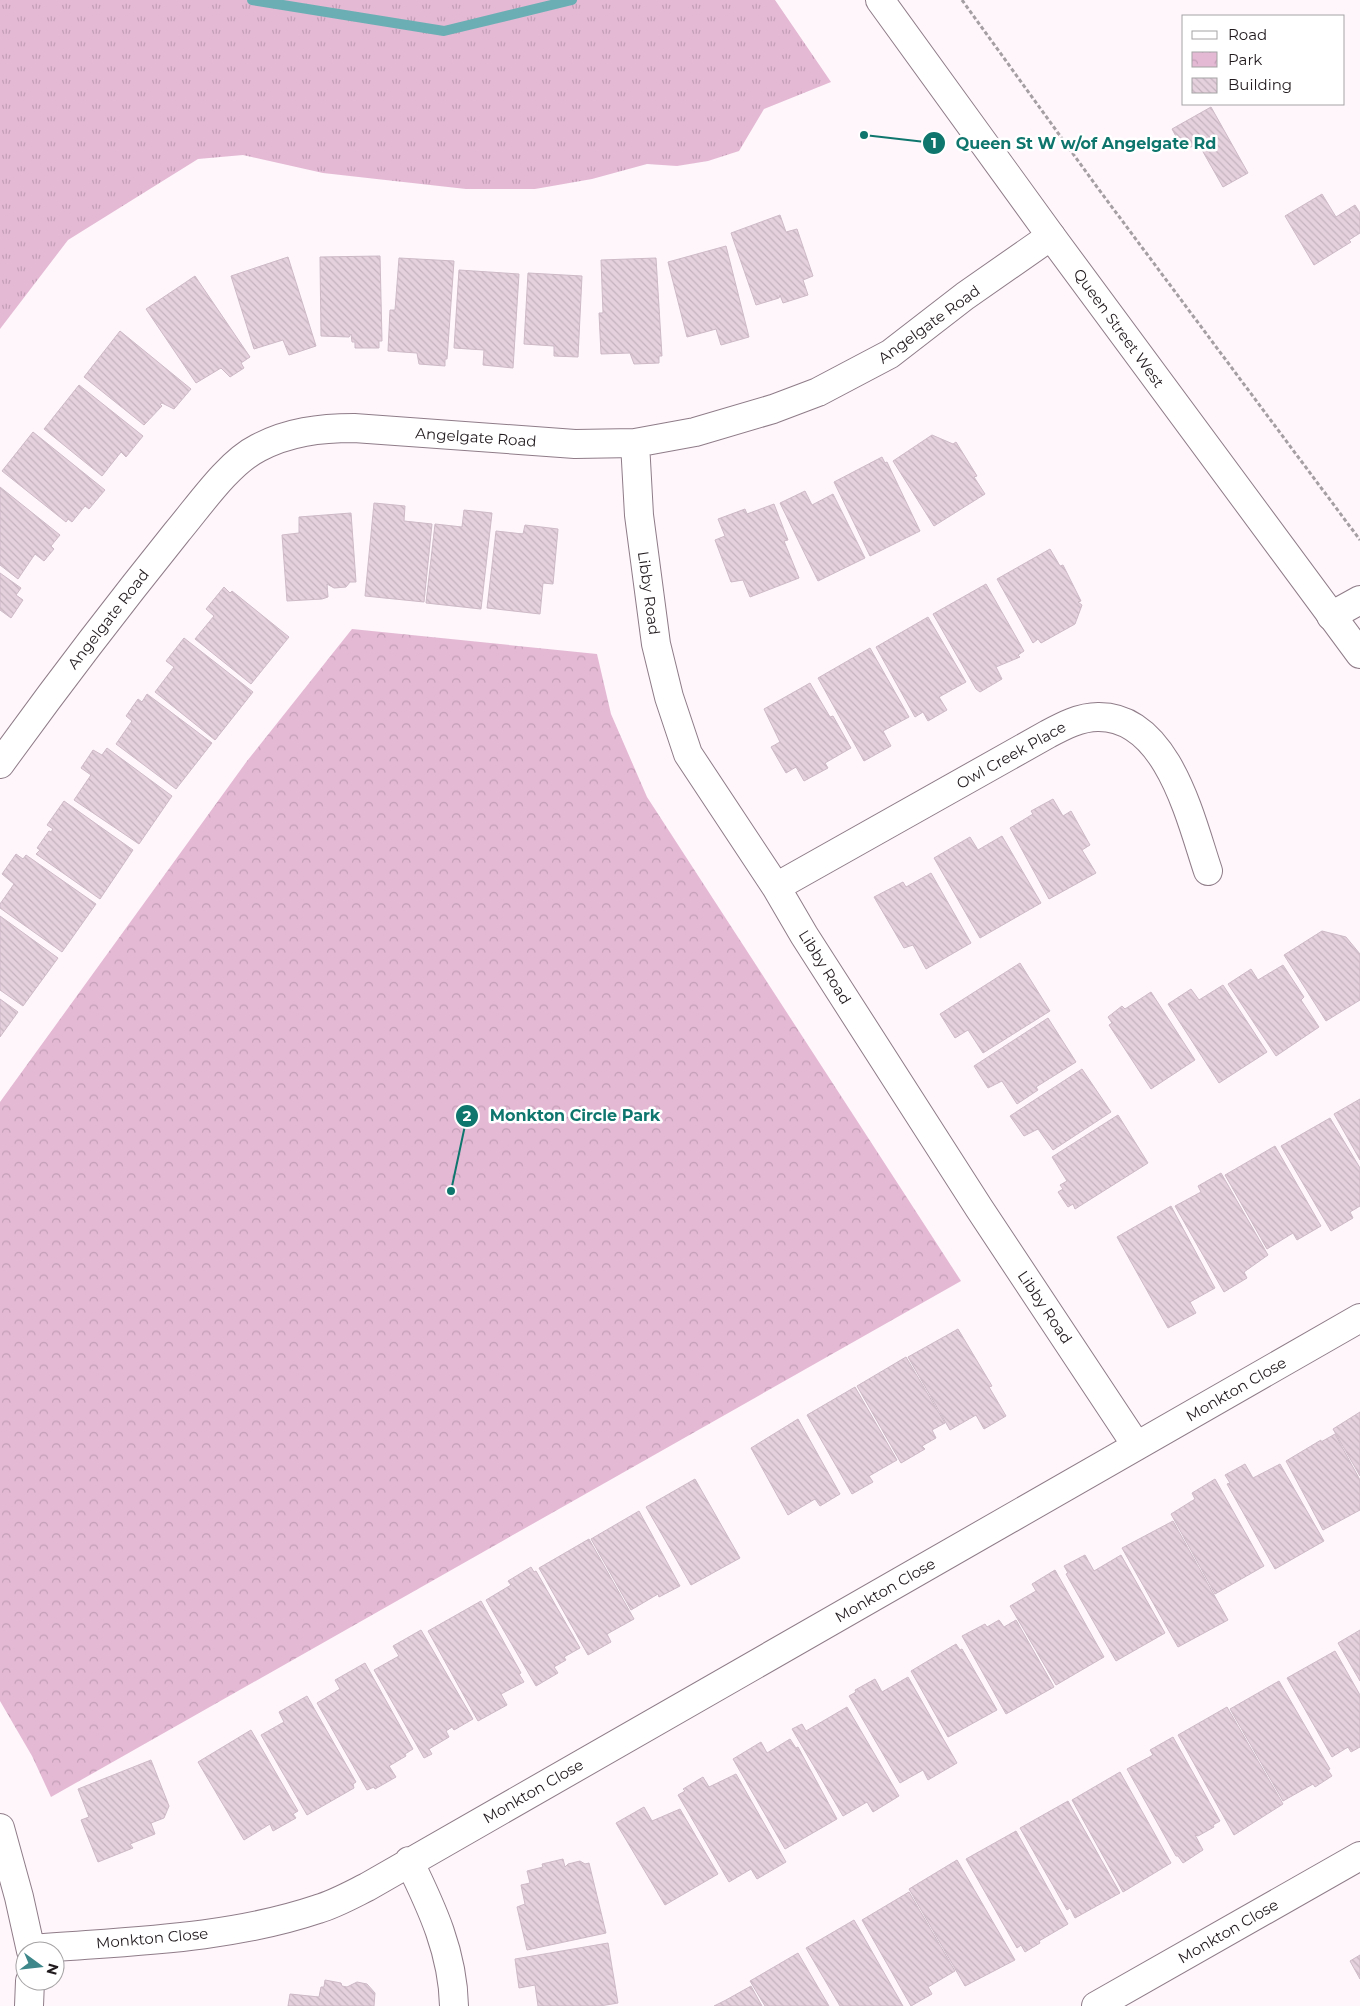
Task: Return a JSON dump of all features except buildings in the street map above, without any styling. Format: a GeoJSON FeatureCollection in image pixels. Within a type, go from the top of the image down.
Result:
{"type":"FeatureCollection","features":[{"type":"Feature","properties":{"kind":"street","name":"Queen Street West"},"geometry":{"type":"LineString","coordinates":[[880,0],[1051,236],[1360,654]]}},
{"type":"Feature","properties":{"kind":"street","name":"Angelgate Road"},"geometry":{"type":"LineString","coordinates":[[0,764],[57,685],[125,597],[230,470],[257,448],[292,435],[321,428],[354,428],[575,444],[635,443],[704,429],[773,409],[818,392],[890,354],[966,296],[1051,236]]}},
{"type":"Feature","properties":{"kind":"street","name":"Libby Road"},"geometry":{"type":"LineString","coordinates":[[635,443],[639,515],[656,644],[669,697],[688,754],[776,887],[804,935],[974,1200],[1136,1445]]}},
{"type":"Feature","properties":{"kind":"street"},"geometry":{"type":"LineString","coordinates":[[1331,616],[1360,600]]}},
{"type":"Feature","properties":{"kind":"street","name":"Owl Creek Place"},"geometry":{"type":"LineString","coordinates":[[776,887],[1048,734],[1072,722],[1098,717],[1122,721],[1143,734],[1163,759],[1180,786],[1208,871]]}},
{"type":"Feature","properties":{"kind":"street","name":"Monkton Close"},"geometry":{"type":"LineString","coordinates":[[65,1947],[204,1934],[278,1921],[320,1909],[367,1887],[409,1861],[1360,1318]]}},
{"type":"Feature","properties":{"kind":"street"},"geometry":{"type":"LineString","coordinates":[[0,1828],[29,1941]]}},
{"type":"Feature","properties":{"kind":"street","name":"Monkton Close"},"geometry":{"type":"LineString","coordinates":[[1096,2006],[1360,1856]]}},
{"type":"Feature","properties":{"kind":"street"},"geometry":{"type":"LineString","coordinates":[[409,1861],[434,1912],[447,1952],[454,1990],[454,2006]]}},
{"type":"Feature","properties":{"kind":"street"},"geometry":{"type":"LineString","coordinates":[[29,2006],[30,1991]]}},
{"type":"Feature","properties":{"kind":"path"},"geometry":{"type":"LineString","coordinates":[[962,0],[1103,195],[1360,540]]}},
{"type":"Feature","properties":{"kind":"green space"},"geometry":{"type":"Polygon","coordinates":[[[0,0],[775,0],[831,82],[764,109],[739,151],[708,161],[677,166],[647,164],[592,179],[535,189],[466,189],[323,173],[243,155],[198,159],[68,240],[0,329],[0,0]]]}},
{"type":"Feature","properties":{"kind":"green space"},"geometry":{"type":"Polygon","coordinates":[[[352,629],[597,654],[611,714],[647,797],[961,1281],[51,1797],[32,1756],[0,1701],[0,1102],[247,761],[352,629]]]}},
{"type":"Feature","properties":{"kind":"waterway"},"geometry":{"type":"LineString","coordinates":[[252,0],[444,31],[572,0]]}},
{"type":"Feature","properties":{"kind":"place","name":"Queen St W w/of Angelgate Rd"},"geometry":{"type":"Point","coordinates":[864,135]}},
{"type":"Feature","properties":{"kind":"place","name":"Monkton Circle Park"},"geometry":{"type":"Point","coordinates":[451,1191]}}]}
